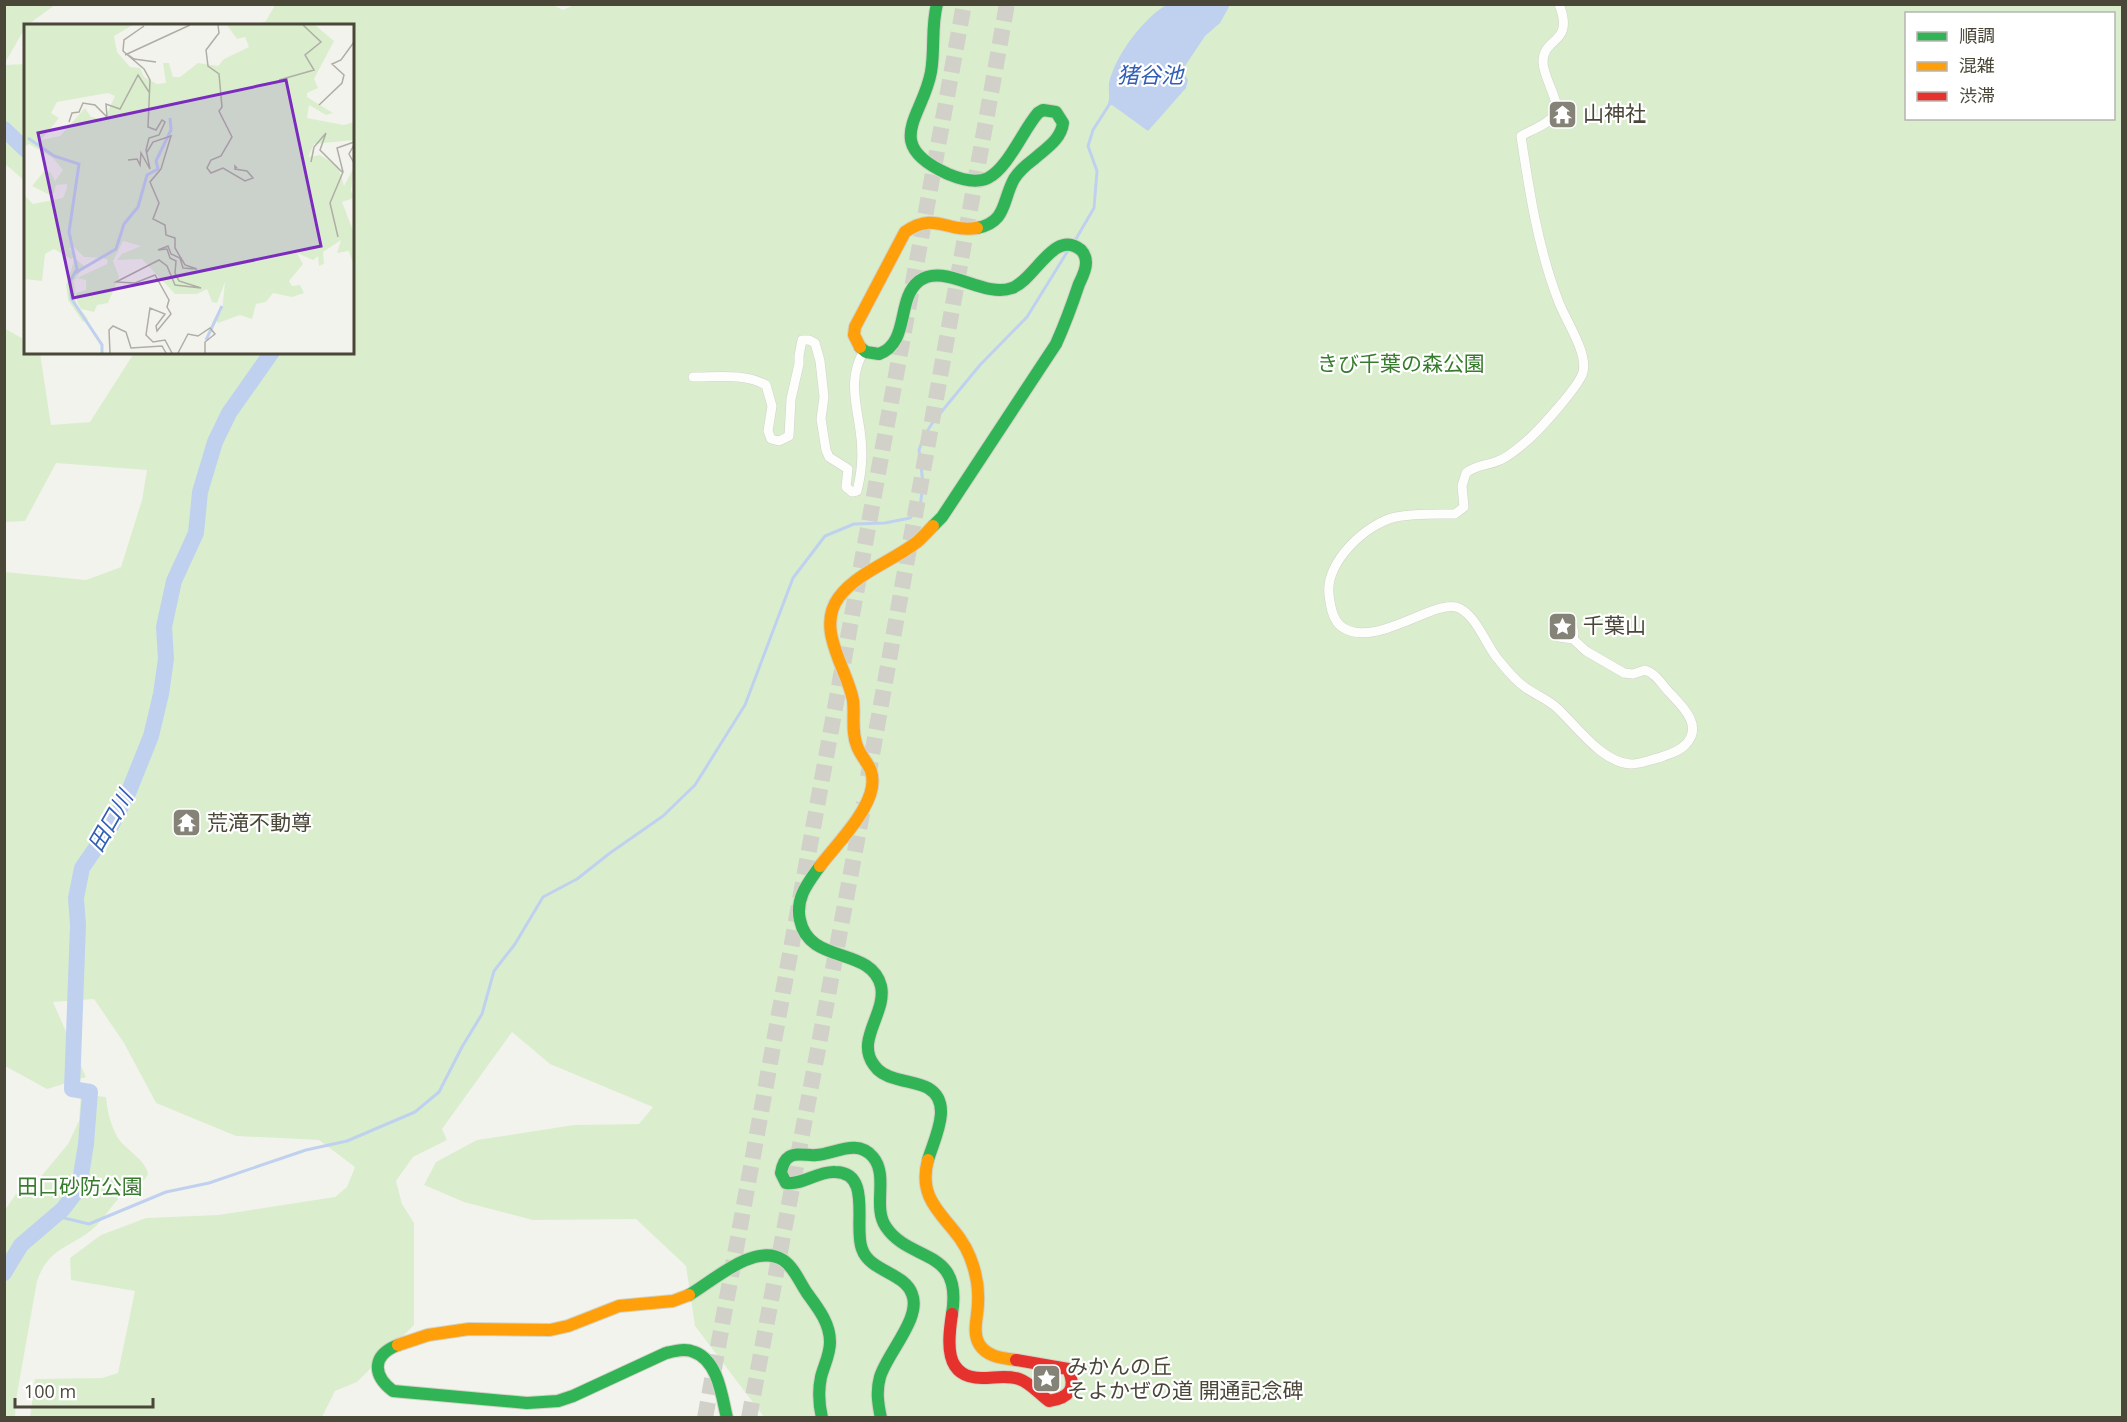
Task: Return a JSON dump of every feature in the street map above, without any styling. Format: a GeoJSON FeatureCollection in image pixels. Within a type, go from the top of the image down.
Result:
{"type":"FeatureCollection","features":[{"type":"Feature","properties":{"kind":"street"},"geometry":{"type":"LineString","coordinates":[[881,1418],[877,1390],[879,1380],[888,1358],[913,1313],[912,1293],[902,1282],[873,1266],[863,1254],[858,1232],[860,1191],[854,1180],[835,1172],[822,1174],[799,1184],[786,1183],[780,1172],[782,1165],[790,1156],[825,1154],[849,1147],[858,1147],[871,1154],[879,1167],[879,1209],[885,1227],[898,1241],[936,1260],[951,1280],[955,1304],[949,1351],[958,1370],[979,1379],[1018,1378],[1030,1384],[1049,1401],[1057,1401],[1067,1396],[1072,1385],[1068,1369],[995,1357],[980,1345],[974,1325],[978,1300],[977,1288],[969,1255],[958,1234],[931,1201],[925,1185],[927,1159],[940,1121],[940,1103],[934,1093],[926,1087],[890,1078],[871,1061],[868,1046],[881,1002],[879,980],[862,962],[816,946],[799,922],[798,906],[804,888],[863,810],[873,785],[868,761],[856,744],[853,699],[830,634],[830,619],[836,601],[844,590],[917,542],[937,524],[949,508],[1056,344],[1086,265],[1085,257],[1077,247],[1066,244],[1058,245],[1047,255],[1029,279],[1009,290],[997,290],[937,276],[926,277],[918,282],[910,293],[901,327],[891,348],[879,354],[864,351],[857,345],[853,336],[855,327],[905,232],[926,221],[969,229],[988,225],[1005,209],[1013,183],[1022,168],[1053,142],[1063,126],[1056,112],[1044,110],[1038,113],[994,174],[977,182],[947,174],[922,156],[912,142],[910,129],[930,75],[937,4]]}},
{"type":"Feature","properties":{"kind":"street"},"geometry":{"type":"LineString","coordinates":[[1560,4],[1565,28],[1546,51],[1543,60],[1544,71],[1557,110],[1549,121],[1521,136],[1545,260],[1557,300],[1582,354],[1584,370],[1581,378],[1572,392],[1524,443],[1502,460],[1476,467],[1466,473],[1462,486],[1464,507],[1460,512],[1395,517],[1376,525],[1339,558],[1331,573],[1329,586],[1332,608],[1337,622],[1352,631],[1376,631],[1446,606],[1461,609],[1472,620],[1496,657],[1521,685],[1555,706],[1599,749],[1619,761],[1632,764],[1654,759],[1679,749],[1688,742],[1693,726],[1689,714],[1653,674],[1645,670],[1633,674],[1624,673],[1586,651],[1573,639]]}},
{"type":"Feature","properties":{"kind":"street"},"geometry":{"type":"LineString","coordinates":[[693,377],[756,380],[766,385],[772,406],[768,431],[771,439],[779,441],[789,436],[791,399],[800,364],[802,340],[815,343],[820,362],[824,397],[821,419],[826,450],[829,458],[848,470],[846,487],[852,492],[857,491],[860,478],[860,432],[853,385],[864,351]]}},
{"type":"Feature","properties":{"kind":"street"},"geometry":{"type":"LineString","coordinates":[[727,1418],[713,1368],[701,1355],[685,1350],[666,1353],[573,1396],[558,1401],[536,1403],[393,1391],[382,1383],[377,1363],[389,1348],[442,1332],[482,1328],[529,1332],[554,1330],[617,1306],[684,1299],[706,1287],[746,1259],[756,1255],[768,1255],[780,1258],[791,1268],[821,1313],[827,1327],[830,1346],[819,1397],[822,1418]]}},
{"type":"Feature","properties":{"kind":"green space"},"geometry":{"type":"Polygon","coordinates":[[[5,4],[55,5],[29,24],[24,24],[24,30],[5,63],[5,4]]]}},
{"type":"Feature","properties":{"kind":"green space","name":"きび千葉の森公園"},"geometry":{"type":"Polygon","coordinates":[[[551,4],[563,10],[576,4],[2122,5],[2122,1417],[764,1417],[695,1326],[686,1266],[636,1219],[533,1220],[464,1202],[424,1185],[436,1162],[477,1140],[574,1125],[639,1124],[653,1107],[550,1064],[512,1032],[442,1129],[447,1140],[413,1157],[396,1181],[402,1204],[414,1223],[414,1325],[357,1382],[335,1391],[322,1417],[30,1417],[35,1379],[102,1378],[118,1373],[135,1291],[71,1280],[70,1258],[101,1235],[146,1218],[218,1215],[335,1197],[347,1187],[355,1167],[319,1140],[236,1136],[156,1103],[124,1043],[94,999],[53,1002],[86,1077],[47,1089],[5,1066],[5,572],[86,580],[121,567],[142,500],[147,470],[56,463],[25,521],[5,522],[4,328],[24,339],[24,354],[40,354],[51,425],[90,422],[133,354],[354,354],[354,24],[258,24],[266,21],[275,5],[551,4]]]}},
{"type":"Feature","properties":{"kind":"green space"},"geometry":{"type":"Polygon","coordinates":[[[24,64],[24,180],[4,163],[5,65],[24,64]]]}},
{"type":"Feature","properties":{"kind":"green space","name":"田口砂防公園"},"geometry":{"type":"Polygon","coordinates":[[[81,1094],[106,1097],[116,1134],[144,1164],[148,1174],[144,1180],[119,1198],[96,1226],[55,1254],[42,1269],[37,1281],[15,1417],[5,1417],[5,1210],[16,1194],[39,1179],[68,1144],[79,1121],[81,1094]]]}},
{"type":"Feature","properties":{"kind":"water","name":"猪谷池"},"geometry":{"type":"Polygon","coordinates":[[[1168,4],[1230,5],[1220,23],[1205,36],[1185,66],[1184,73],[1188,80],[1186,88],[1148,131],[1112,105],[1107,106],[1109,83],[1117,61],[1132,38],[1150,18],[1168,4]]]}},
{"type":"Feature","properties":{"kind":"waterway"},"geometry":{"type":"LineString","coordinates":[[1073,244],[1094,208],[1097,171],[1088,146],[1093,130],[1109,105]]}},
{"type":"Feature","properties":{"kind":"waterway","name":"田口川"},"geometry":{"type":"LineString","coordinates":[[4,129],[24,148]]}},
{"type":"Feature","properties":{"kind":"waterway"},"geometry":{"type":"LineString","coordinates":[[56,1216],[89,1224],[166,1192],[209,1183],[306,1150],[347,1141],[415,1112],[439,1092],[482,1014],[494,971],[515,944],[543,897],[577,879],[663,816],[695,785],[745,705],[793,578],[825,536],[854,524],[885,523],[910,518],[920,508],[923,483],[919,450],[924,436],[980,365],[1027,317],[1069,249]]}},
{"type":"Feature","properties":{"kind":"waterway","name":"田口川"},"geometry":{"type":"LineString","coordinates":[[4,1273],[21,1245],[63,1209],[79,1188],[86,1144],[90,1092],[72,1089],[78,925],[76,898],[82,868],[111,826],[129,791],[151,736],[161,694],[166,659],[164,627],[174,581],[196,533],[200,492],[215,442],[229,413],[271,354]]}},
{"type":"Feature","properties":{"kind":"tunnel"},"geometry":{"type":"LineString","coordinates":[[705,1418],[964,4]]}},
{"type":"Feature","properties":{"kind":"tunnel"},"geometry":{"type":"LineString","coordinates":[[868,777],[1007,4]]}},
{"type":"Feature","properties":{"kind":"tunnel"},"geometry":{"type":"LineString","coordinates":[[749,1418],[864,803]]}},
{"type":"Feature","properties":{"kind":"traffic: fast"},"geometry":{"type":"LineString","coordinates":[[937,4],[931,72],[911,129],[911,140],[916,152],[928,163],[948,174],[973,181],[983,180],[995,173],[1009,158],[1038,113],[1043,110],[1056,112],[1063,123],[1056,139],[1016,176],[999,216],[987,225],[977,228]]}},
{"type":"Feature","properties":{"kind":"traffic: fast"},"geometry":{"type":"LineString","coordinates":[[860,347],[866,352],[879,354],[889,348],[899,331],[907,298],[919,281],[929,276],[952,278],[989,289],[1001,290],[1012,288],[1020,283],[1053,250],[1062,246],[1071,245],[1081,250],[1085,256],[1085,271],[1056,344],[942,517],[933,526]]}},
{"type":"Feature","properties":{"kind":"traffic: fast"},"geometry":{"type":"LineString","coordinates":[[820,866],[801,898],[800,920],[806,934],[815,944],[853,959],[865,965],[875,974],[881,986],[882,996],[869,1036],[869,1056],[876,1068],[884,1074],[924,1086],[936,1095],[940,1103],[940,1122],[928,1160]]}},
{"type":"Feature","properties":{"kind":"traffic: fast"},"geometry":{"type":"LineString","coordinates":[[881,1418],[878,1398],[880,1377],[912,1314],[914,1303],[912,1294],[902,1281],[866,1257],[860,1239],[858,1191],[854,1181],[847,1174],[828,1172],[799,1182],[786,1183],[781,1173],[787,1158],[795,1155],[823,1154],[846,1148],[867,1151],[878,1165],[880,1210],[886,1227],[896,1238],[932,1259],[950,1277],[953,1293],[952,1314]]}},
{"type":"Feature","properties":{"kind":"traffic: fast"},"geometry":{"type":"LineString","coordinates":[[689,1295],[747,1259],[772,1256],[787,1263],[823,1316],[828,1328],[829,1351],[819,1387],[822,1418]]}},
{"type":"Feature","properties":{"kind":"traffic: fast"},"geometry":{"type":"LineString","coordinates":[[398,1345],[383,1354],[378,1366],[381,1378],[393,1391],[527,1403],[558,1401],[666,1353],[680,1350],[691,1351],[702,1356],[714,1371],[727,1418]]}},
{"type":"Feature","properties":{"kind":"traffic: slow"},"geometry":{"type":"LineString","coordinates":[[860,347],[854,335],[855,327],[905,232],[925,223],[966,229],[977,228]]}},
{"type":"Feature","properties":{"kind":"traffic: slow"},"geometry":{"type":"LineString","coordinates":[[820,866],[858,818],[872,787],[872,774],[855,740],[853,700],[850,688],[831,635],[832,609],[847,588],[908,549],[933,526]]}},
{"type":"Feature","properties":{"kind":"traffic: slow"},"geometry":{"type":"LineString","coordinates":[[928,1160],[925,1176],[932,1202],[964,1244],[974,1268],[978,1291],[976,1329],[979,1344],[986,1352],[1016,1360]]}},
{"type":"Feature","properties":{"kind":"traffic: slow"},"geometry":{"type":"LineString","coordinates":[[398,1345],[428,1335],[469,1329],[550,1330],[568,1326],[619,1306],[673,1301],[689,1295]]}},
{"type":"Feature","properties":{"kind":"traffic: jam"},"geometry":{"type":"LineString","coordinates":[[952,1314],[949,1346],[954,1365],[960,1372],[982,1378],[1019,1379],[1049,1401],[1062,1398],[1069,1391],[1072,1382],[1068,1369],[1016,1360]]}},
{"type":"Feature","properties":{"kind":"place","name":"山神社"},"geometry":{"type":"Point","coordinates":[1562,114]}},
{"type":"Feature","properties":{"kind":"place","name":"千葉山"},"geometry":{"type":"Point","coordinates":[1562,626]}},
{"type":"Feature","properties":{"kind":"place","name":"荒滝不動尊"},"geometry":{"type":"Point","coordinates":[186,823]}},
{"type":"Feature","properties":{"kind":"place","name":"みかんの丘 そよかぜの道 開通記念碑"},"geometry":{"type":"Point","coordinates":[1046,1379]}}]}
